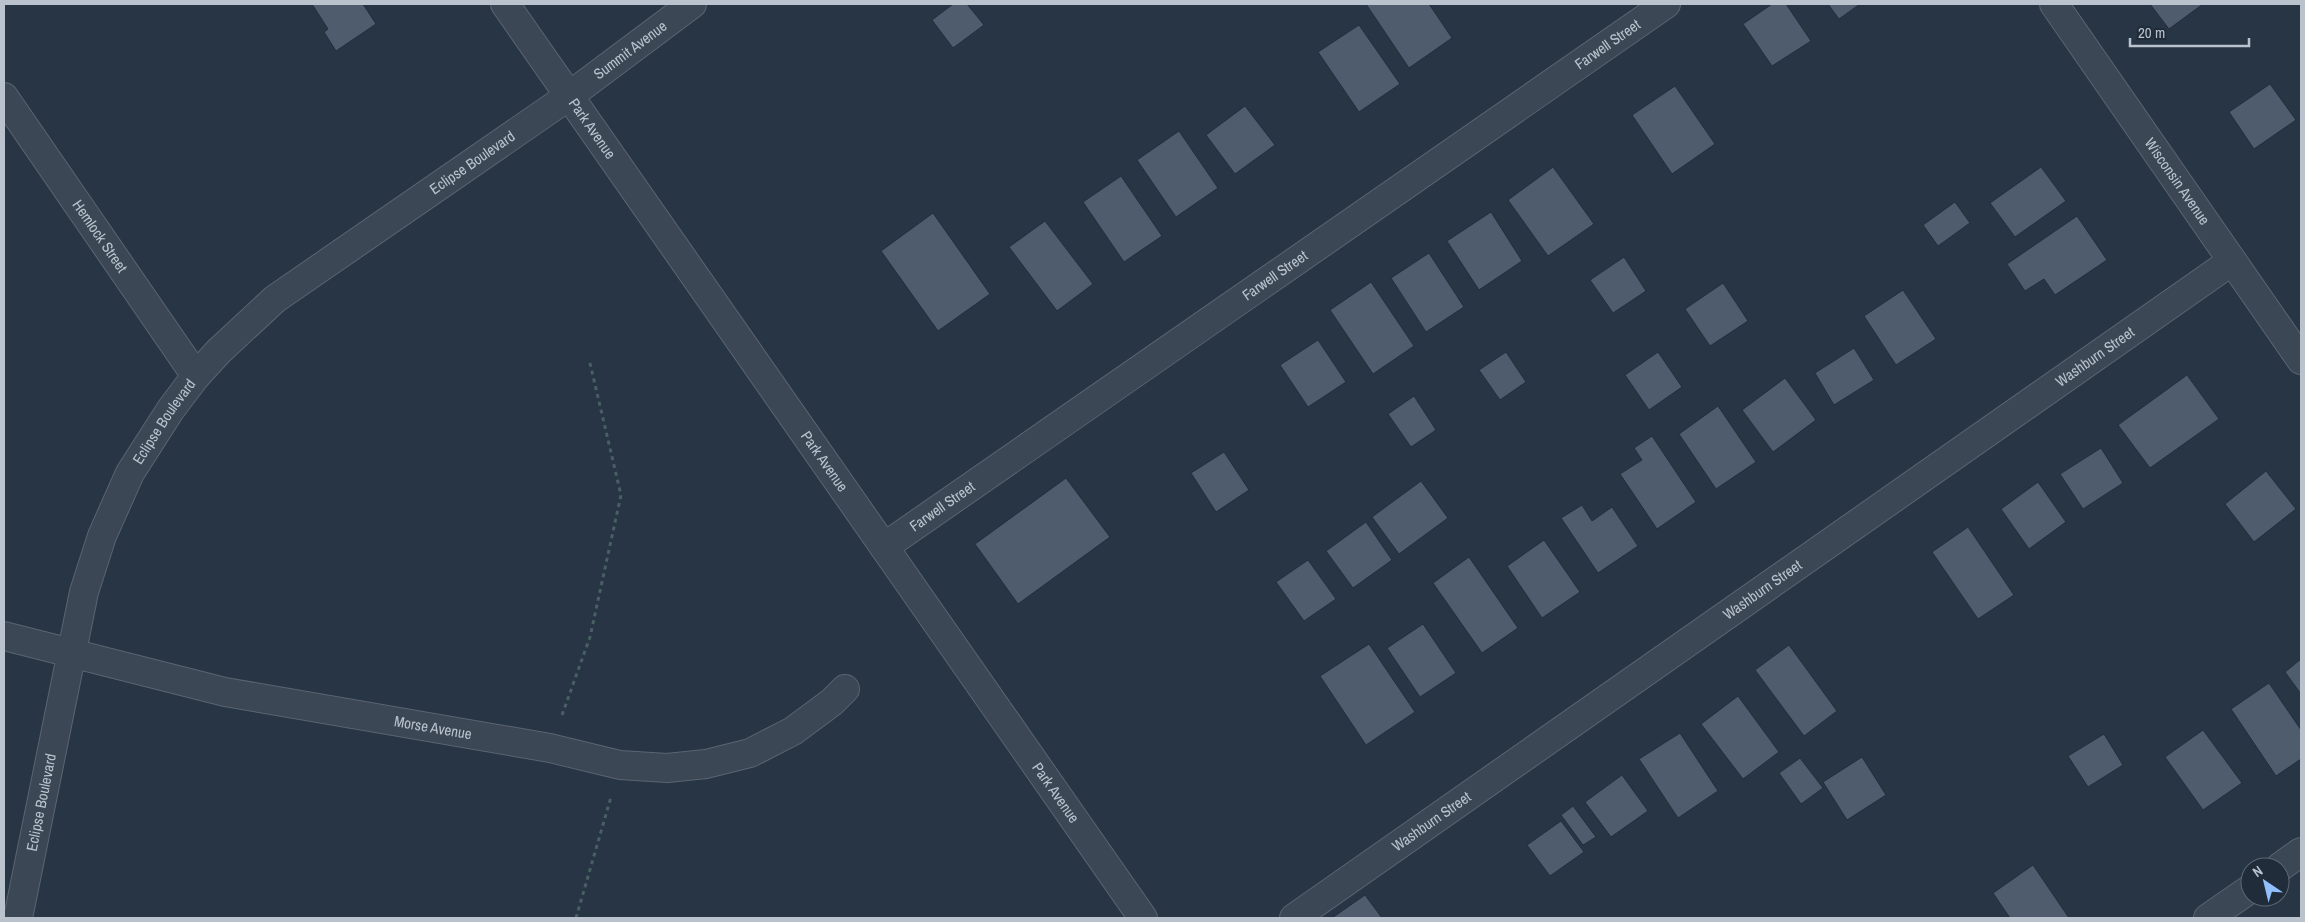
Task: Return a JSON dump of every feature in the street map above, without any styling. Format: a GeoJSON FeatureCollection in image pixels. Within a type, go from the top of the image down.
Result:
{"type":"FeatureCollection","features":[{"type":"Feature","properties":{"kind":"street","name":"Park Avenue"},"geometry":{"type":"LineString","coordinates":[[505,4],[1143,918]]}},
{"type":"Feature","properties":{"kind":"street","name":"Summit Avenue"},"geometry":{"type":"LineString","coordinates":[[568,96],[692,4]]}},
{"type":"Feature","properties":{"kind":"street","name":"Farwell Street"},"geometry":{"type":"LineString","coordinates":[[884,547],[1666,4]]}},
{"type":"Feature","properties":{"kind":"street","name":"Wisconsin Avenue"},"geometry":{"type":"LineString","coordinates":[[2054,4],[2301,360]]}},
{"type":"Feature","properties":{"kind":"street","name":"Eclipse Boulevard"},"geometry":{"type":"LineString","coordinates":[[18,918],[84,592],[102,536],[130,473],[159,426],[196,376],[238,332],[275,299],[568,96]]}},
{"type":"Feature","properties":{"kind":"street","name":"Hemlock Street"},"geometry":{"type":"LineString","coordinates":[[4,97],[196,376]]}},
{"type":"Feature","properties":{"kind":"street","name":"Washburn Street"},"geometry":{"type":"LineString","coordinates":[[1294,918],[2232,261]]}},
{"type":"Feature","properties":{"kind":"street","name":"Morse Avenue"},"geometry":{"type":"LineString","coordinates":[[4,636],[225,692],[550,748],[620,765],[667,768],[706,764],[750,753],[793,731],[845,690]]}},
{"type":"Feature","properties":{"kind":"street"},"geometry":{"type":"LineString","coordinates":[[2290,860],[2301,852]]}},
{"type":"Feature","properties":{"kind":"street"},"geometry":{"type":"LineString","coordinates":[[2208,918],[2240,896]]}},
{"type":"Feature","properties":{"kind":"path"},"geometry":{"type":"LineString","coordinates":[[550,748],[590,637],[621,495],[589,359]]}},
{"type":"Feature","properties":{"kind":"path"},"geometry":{"type":"LineString","coordinates":[[576,918],[620,765]]}},
{"type":"Feature","properties":{"kind":"building"},"geometry":{"type":"Polygon","coordinates":[[[312,4],[363,4],[376,24],[336,51],[324,32],[328,29],[312,4]]]}},
{"type":"Feature","properties":{"kind":"building"},"geometry":{"type":"Polygon","coordinates":[[[953,4],[967,4],[984,25],[953,48],[932,20],[953,4]]]}},
{"type":"Feature","properties":{"kind":"building"},"geometry":{"type":"Polygon","coordinates":[[[1366,4],[1429,4],[1452,38],[1409,68],[1366,4]]]}},
{"type":"Feature","properties":{"kind":"building"},"geometry":{"type":"Polygon","coordinates":[[[1772,4],[1786,4],[1811,41],[1772,66],[1743,24],[1772,4]]]}},
{"type":"Feature","properties":{"kind":"building"},"geometry":{"type":"Polygon","coordinates":[[[1828,4],[1860,4],[1839,19],[1828,4]]]}},
{"type":"Feature","properties":{"kind":"building"},"geometry":{"type":"Polygon","coordinates":[[[2150,4],[2203,4],[2169,29],[2150,4]]]}},
{"type":"Feature","properties":{"kind":"building"},"geometry":{"type":"Polygon","coordinates":[[[1359,25],[1400,84],[1359,112],[1318,52],[1359,25]]]}},
{"type":"Feature","properties":{"kind":"building"},"geometry":{"type":"Polygon","coordinates":[[[2270,84],[2296,120],[2254,149],[2229,112],[2270,84]]]}},
{"type":"Feature","properties":{"kind":"building"},"geometry":{"type":"Polygon","coordinates":[[[1675,86],[1715,144],[1672,174],[1632,115],[1675,86]]]}},
{"type":"Feature","properties":{"kind":"building"},"geometry":{"type":"Polygon","coordinates":[[[1245,106],[1275,145],[1235,174],[1206,135],[1245,106]]]}},
{"type":"Feature","properties":{"kind":"building"},"geometry":{"type":"Polygon","coordinates":[[[1179,131],[1218,188],[1176,217],[1137,160],[1179,131]]]}},
{"type":"Feature","properties":{"kind":"building"},"geometry":{"type":"Polygon","coordinates":[[[1553,167],[1594,224],[1548,256],[1508,200],[1553,167]]]}},
{"type":"Feature","properties":{"kind":"building"},"geometry":{"type":"Polygon","coordinates":[[[2041,167],[2066,201],[2015,237],[1990,203],[2041,167]]]}},
{"type":"Feature","properties":{"kind":"building"},"geometry":{"type":"Polygon","coordinates":[[[1121,176],[1162,236],[1124,262],[1083,202],[1121,176]]]}},
{"type":"Feature","properties":{"kind":"building"},"geometry":{"type":"Polygon","coordinates":[[[1955,202],[1970,223],[1938,246],[1923,225],[1955,202]]]}},
{"type":"Feature","properties":{"kind":"building"},"geometry":{"type":"Polygon","coordinates":[[[1491,212],[1522,261],[1479,290],[1447,241],[1491,212]]]}},
{"type":"Feature","properties":{"kind":"building"},"geometry":{"type":"Polygon","coordinates":[[[933,213],[990,294],[938,331],[881,251],[933,213]]]}},
{"type":"Feature","properties":{"kind":"building"},"geometry":{"type":"Polygon","coordinates":[[[2077,216],[2107,260],[2055,295],[2044,279],[2025,291],[2007,264],[2077,216]]]}},
{"type":"Feature","properties":{"kind":"building"},"geometry":{"type":"Polygon","coordinates":[[[1045,221],[1093,284],[1057,311],[1009,247],[1045,221]]]}},
{"type":"Feature","properties":{"kind":"building"},"geometry":{"type":"Polygon","coordinates":[[[1429,253],[1464,307],[1426,332],[1391,278],[1429,253]]]}},
{"type":"Feature","properties":{"kind":"building"},"geometry":{"type":"Polygon","coordinates":[[[1624,257],[1646,291],[1613,313],[1590,280],[1624,257]]]}},
{"type":"Feature","properties":{"kind":"building"},"geometry":{"type":"Polygon","coordinates":[[[1371,282],[1414,346],[1373,374],[1330,310],[1371,282]]]}},
{"type":"Feature","properties":{"kind":"building"},"geometry":{"type":"Polygon","coordinates":[[[1723,283],[1748,321],[1710,346],[1685,309],[1723,283]]]}},
{"type":"Feature","properties":{"kind":"building"},"geometry":{"type":"Polygon","coordinates":[[[1903,290],[1936,339],[1896,365],[1864,316],[1903,290]]]}},
{"type":"Feature","properties":{"kind":"building"},"geometry":{"type":"Polygon","coordinates":[[[1318,340],[1346,382],[1308,407],[1280,365],[1318,340]]]}},
{"type":"Feature","properties":{"kind":"building"},"geometry":{"type":"Polygon","coordinates":[[[1854,348],[1874,380],[1834,405],[1815,373],[1854,348]]]}},
{"type":"Feature","properties":{"kind":"building"},"geometry":{"type":"Polygon","coordinates":[[[1506,352],[1526,382],[1500,400],[1479,370],[1506,352]]]}},
{"type":"Feature","properties":{"kind":"building"},"geometry":{"type":"Polygon","coordinates":[[[1658,352],[1682,387],[1649,410],[1625,375],[1658,352]]]}},
{"type":"Feature","properties":{"kind":"building"},"geometry":{"type":"Polygon","coordinates":[[[2187,375],[2219,419],[2150,468],[2118,425],[2187,375]]]}},
{"type":"Feature","properties":{"kind":"building"},"geometry":{"type":"Polygon","coordinates":[[[1785,378],[1816,420],[1773,452],[1742,410],[1785,378]]]}},
{"type":"Feature","properties":{"kind":"building"},"geometry":{"type":"Polygon","coordinates":[[[1414,396],[1436,430],[1411,447],[1388,414],[1414,396]]]}},
{"type":"Feature","properties":{"kind":"building"},"geometry":{"type":"Polygon","coordinates":[[[1718,406],[1756,462],[1716,489],[1679,434],[1718,406]]]}},
{"type":"Feature","properties":{"kind":"building"},"geometry":{"type":"Polygon","coordinates":[[[1652,436],[1696,502],[1657,529],[1620,474],[1642,460],[1634,448],[1652,436]]]}},
{"type":"Feature","properties":{"kind":"building"},"geometry":{"type":"Polygon","coordinates":[[[2101,448],[2123,483],[2083,509],[2060,474],[2101,448]]]}},
{"type":"Feature","properties":{"kind":"building"},"geometry":{"type":"Polygon","coordinates":[[[1224,452],[1249,490],[1216,512],[1191,473],[1224,452]]]}},
{"type":"Feature","properties":{"kind":"building"},"geometry":{"type":"Polygon","coordinates":[[[2266,471],[2296,509],[2254,542],[2225,504],[2266,471]]]}},
{"type":"Feature","properties":{"kind":"building"},"geometry":{"type":"Polygon","coordinates":[[[1066,478],[1110,537],[1018,604],[975,544],[1066,478]]]}},
{"type":"Feature","properties":{"kind":"building"},"geometry":{"type":"Polygon","coordinates":[[[1421,481],[1448,518],[1399,554],[1372,517],[1421,481]]]}},
{"type":"Feature","properties":{"kind":"building"},"geometry":{"type":"Polygon","coordinates":[[[2038,482],[2066,522],[2029,549],[2001,509],[2038,482]]]}},
{"type":"Feature","properties":{"kind":"building"},"geometry":{"type":"Polygon","coordinates":[[[1582,505],[1592,521],[1612,507],[1638,546],[1598,573],[1561,518],[1582,505]]]}},
{"type":"Feature","properties":{"kind":"building"},"geometry":{"type":"Polygon","coordinates":[[[1366,522],[1392,560],[1353,588],[1326,551],[1366,522]]]}},
{"type":"Feature","properties":{"kind":"building"},"geometry":{"type":"Polygon","coordinates":[[[1968,527],[2014,595],[1978,619],[1932,552],[1968,527]]]}},
{"type":"Feature","properties":{"kind":"building"},"geometry":{"type":"Polygon","coordinates":[[[1544,540],[1580,592],[1542,618],[1507,566],[1544,540]]]}},
{"type":"Feature","properties":{"kind":"building"},"geometry":{"type":"Polygon","coordinates":[[[1469,557],[1518,628],[1482,653],[1433,583],[1469,557]]]}},
{"type":"Feature","properties":{"kind":"building"},"geometry":{"type":"Polygon","coordinates":[[[1308,560],[1336,599],[1304,621],[1276,582],[1308,560]]]}},
{"type":"Feature","properties":{"kind":"building"},"geometry":{"type":"Polygon","coordinates":[[[1423,624],[1456,673],[1420,697],[1387,648],[1423,624]]]}},
{"type":"Feature","properties":{"kind":"building"},"geometry":{"type":"Polygon","coordinates":[[[1369,644],[1415,712],[1366,745],[1320,676],[1369,644]]]}},
{"type":"Feature","properties":{"kind":"building"},"geometry":{"type":"Polygon","coordinates":[[[1789,645],[1837,711],[1804,736],[1755,670],[1789,645]]]}},
{"type":"Feature","properties":{"kind":"building"},"geometry":{"type":"Polygon","coordinates":[[[2301,659],[2301,694],[2285,672],[2301,659]]]}},
{"type":"Feature","properties":{"kind":"building"},"geometry":{"type":"Polygon","coordinates":[[[2269,683],[2301,730],[2301,759],[2276,776],[2231,709],[2269,683]]]}},
{"type":"Feature","properties":{"kind":"building"},"geometry":{"type":"Polygon","coordinates":[[[1738,696],[1779,752],[1743,779],[1701,724],[1738,696]]]}},
{"type":"Feature","properties":{"kind":"building"},"geometry":{"type":"Polygon","coordinates":[[[2203,730],[2242,783],[2203,810],[2165,757],[2203,730]]]}},
{"type":"Feature","properties":{"kind":"building"},"geometry":{"type":"Polygon","coordinates":[[[1680,733],[1718,791],[1678,818],[1639,759],[1680,733]]]}},
{"type":"Feature","properties":{"kind":"building"},"geometry":{"type":"Polygon","coordinates":[[[2104,734],[2123,765],[2088,787],[2068,756],[2104,734]]]}},
{"type":"Feature","properties":{"kind":"building"},"geometry":{"type":"Polygon","coordinates":[[[1862,757],[1886,795],[1847,820],[1823,782],[1862,757]]]}},
{"type":"Feature","properties":{"kind":"building"},"geometry":{"type":"Polygon","coordinates":[[[1800,758],[1823,788],[1801,804],[1779,773],[1800,758]]]}},
{"type":"Feature","properties":{"kind":"building"},"geometry":{"type":"Polygon","coordinates":[[[1622,775],[1648,811],[1611,837],[1585,802],[1622,775]]]}},
{"type":"Feature","properties":{"kind":"building"},"geometry":{"type":"Polygon","coordinates":[[[1573,806],[1596,837],[1583,845],[1561,815],[1573,806]]]}},
{"type":"Feature","properties":{"kind":"building"},"geometry":{"type":"Polygon","coordinates":[[[1561,821],[1584,852],[1550,876],[1527,845],[1561,821]]]}},
{"type":"Feature","properties":{"kind":"building"},"geometry":{"type":"Polygon","coordinates":[[[2033,865],[2069,918],[2010,918],[1993,893],[2033,865]]]}},
{"type":"Feature","properties":{"kind":"building"},"geometry":{"type":"Polygon","coordinates":[[[1365,895],[1382,918],[1332,918],[1365,895]]]}}]}
